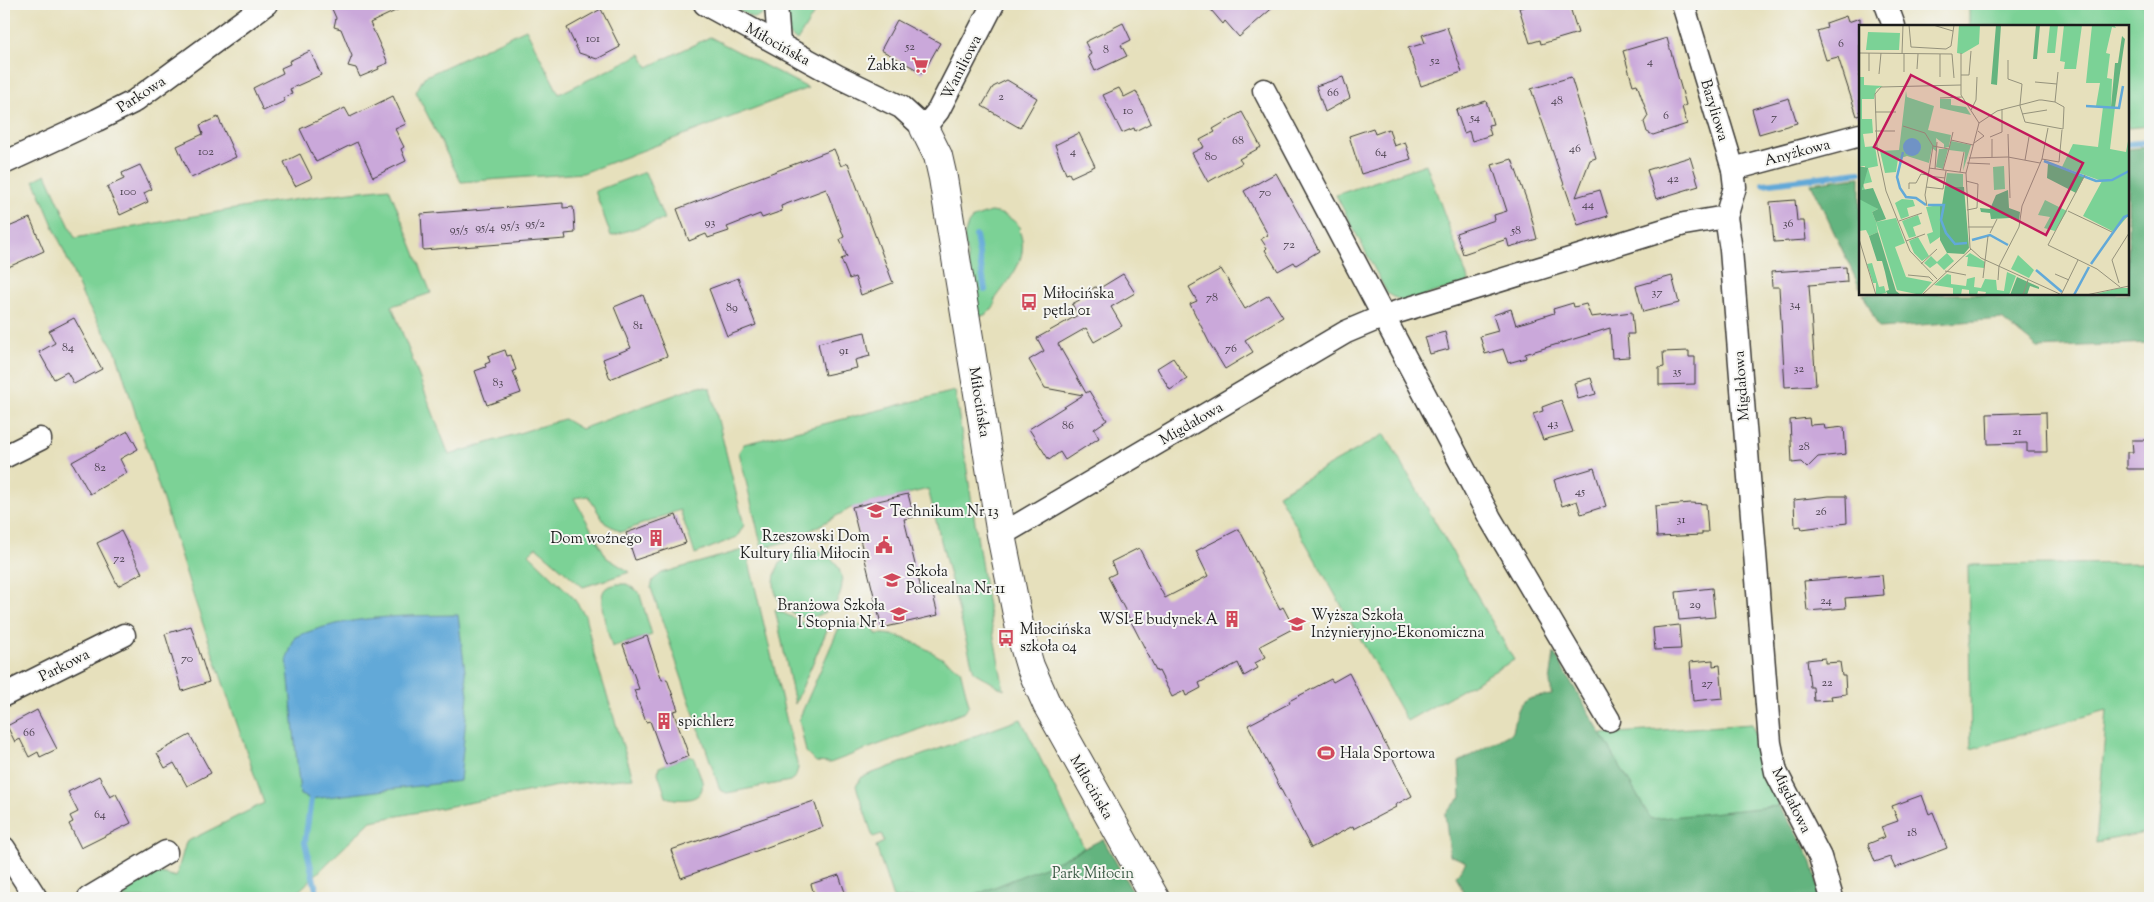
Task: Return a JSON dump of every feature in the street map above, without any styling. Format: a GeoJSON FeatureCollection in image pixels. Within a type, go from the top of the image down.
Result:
{"type":"FeatureCollection","features":[{"type":"Feature","properties":{"kind":"street","name":"Parkowa"},"geometry":{"type":"LineString","coordinates":[[4,163],[133,102],[266,4]]}},
{"type":"Feature","properties":{"kind":"street","name":"Miłocińska"},"geometry":{"type":"LineString","coordinates":[[705,4],[836,76],[901,107],[924,128],[938,156],[943,178],[1001,534],[1022,639],[1040,690],[1084,774],[1155,898]]}},
{"type":"Feature","properties":{"kind":"street"},"geometry":{"type":"LineString","coordinates":[[776,4],[779,44]]}},
{"type":"Feature","properties":{"kind":"street","name":"Waniliowa"},"geometry":{"type":"LineString","coordinates":[[924,128],[942,103],[993,4]]}},
{"type":"Feature","properties":{"kind":"street","name":"Bazyliowa"},"geometry":{"type":"LineString","coordinates":[[1683,4],[1733,169],[1735,187],[1726,217]]}},
{"type":"Feature","properties":{"kind":"street"},"geometry":{"type":"LineString","coordinates":[[1886,4],[1894,25]]}},
{"type":"Feature","properties":{"kind":"street"},"geometry":{"type":"LineString","coordinates":[[1264,90],[1490,518],[1609,720]]}},
{"type":"Feature","properties":{"kind":"street","name":"Anyżkowa"},"geometry":{"type":"LineString","coordinates":[[1733,169],[1859,135]]}},
{"type":"Feature","properties":{"kind":"street","name":"Migdałowa"},"geometry":{"type":"LineString","coordinates":[[1001,534],[1346,332],[1384,316],[1684,224],[1726,217],[1731,250],[1770,743],[1776,772],[1820,857],[1832,898]]}},
{"type":"Feature","properties":{"kind":"street"},"geometry":{"type":"LineString","coordinates":[[4,457],[40,439]]}},
{"type":"Feature","properties":{"kind":"street","name":"Parkowa"},"geometry":{"type":"LineString","coordinates":[[4,695],[124,635]]}},
{"type":"Feature","properties":{"kind":"street"},"geometry":{"type":"LineString","coordinates":[[4,848],[36,898]]}},
{"type":"Feature","properties":{"kind":"street"},"geometry":{"type":"LineString","coordinates":[[89,898],[166,852]]}},
{"type":"Feature","properties":{"kind":"green space"},"geometry":{"type":"Polygon","coordinates":[[[726,4],[768,4],[764,14],[753,18],[726,4]]]}},
{"type":"Feature","properties":{"kind":"green space"},"geometry":{"type":"Polygon","coordinates":[[[786,4],[820,4],[797,41],[787,33],[786,4]]]}},
{"type":"Feature","properties":{"kind":"green space"},"geometry":{"type":"Polygon","coordinates":[[[1969,4],[2150,4],[2150,126],[2129,128],[2129,25],[1969,25],[1969,4]]]}},
{"type":"Feature","properties":{"kind":"green space"},"geometry":{"type":"Polygon","coordinates":[[[526,29],[559,94],[641,54],[648,67],[710,37],[808,88],[583,173],[461,182],[416,92],[424,77],[526,29]]]}},
{"type":"Feature","properties":{"kind":"green space"},"geometry":{"type":"Polygon","coordinates":[[[2150,147],[2150,343],[2038,348],[2002,319],[1879,328],[1863,295],[2129,295],[2129,149],[2150,147]]]}},
{"type":"Feature","properties":{"kind":"green space"},"geometry":{"type":"Polygon","coordinates":[[[1426,164],[1469,282],[1403,302],[1387,293],[1336,195],[1426,164]]]}},
{"type":"Feature","properties":{"kind":"green space"},"geometry":{"type":"Polygon","coordinates":[[[645,172],[664,219],[611,236],[595,191],[645,172]]]}},
{"type":"Feature","properties":{"kind":"green space"},"geometry":{"type":"Polygon","coordinates":[[[46,174],[75,238],[270,203],[389,188],[431,293],[392,306],[449,455],[564,419],[581,429],[699,386],[710,388],[744,525],[737,537],[695,554],[680,510],[621,532],[605,523],[588,496],[574,498],[607,558],[630,572],[583,587],[536,547],[529,554],[572,596],[585,615],[594,654],[633,778],[569,784],[371,821],[296,894],[298,898],[109,898],[153,871],[176,877],[186,842],[264,803],[194,598],[116,352],[84,299],[34,180],[46,174]]]}},
{"type":"Feature","properties":{"kind":"green space"},"geometry":{"type":"Polygon","coordinates":[[[1859,177],[1859,286],[1811,183],[1859,177]]]}},
{"type":"Feature","properties":{"kind":"green space"},"geometry":{"type":"Polygon","coordinates":[[[990,212],[1007,217],[1021,228],[1019,230],[1022,250],[1017,268],[994,301],[996,303],[988,313],[980,316],[977,315],[964,237],[968,224],[973,218],[990,212]]]}},
{"type":"Feature","properties":{"kind":"green space"},"geometry":{"type":"Polygon","coordinates":[[[955,391],[986,595],[1004,690],[974,672],[928,489],[851,508],[793,540],[762,548],[739,452],[744,444],[955,391]]]}},
{"type":"Feature","properties":{"kind":"green space"},"geometry":{"type":"Polygon","coordinates":[[[1385,434],[1514,660],[1407,721],[1278,494],[1385,434]]]}},
{"type":"Feature","properties":{"kind":"green space"},"geometry":{"type":"Polygon","coordinates":[[[746,549],[798,768],[796,776],[790,781],[727,793],[720,790],[651,588],[653,580],[662,573],[746,549]]]}},
{"type":"Feature","properties":{"kind":"green space"},"geometry":{"type":"Polygon","coordinates":[[[808,549],[821,552],[832,559],[839,570],[842,583],[839,596],[832,607],[821,614],[808,617],[795,614],[784,607],[777,596],[774,583],[777,570],[784,559],[795,552],[808,549]]]}},
{"type":"Feature","properties":{"kind":"green space"},"geometry":{"type":"Polygon","coordinates":[[[2150,563],[2150,832],[2096,842],[2107,710],[1971,749],[1968,565],[2150,563]]]}},
{"type":"Feature","properties":{"kind":"green space"},"geometry":{"type":"Polygon","coordinates":[[[617,584],[627,584],[639,592],[652,635],[612,647],[602,607],[602,599],[606,588],[617,584]]]}},
{"type":"Feature","properties":{"kind":"green space"},"geometry":{"type":"Polygon","coordinates":[[[775,609],[808,625],[831,621],[795,704],[775,609]]]}},
{"type":"Feature","properties":{"kind":"green space"},"geometry":{"type":"Polygon","coordinates":[[[841,623],[873,627],[876,634],[887,634],[909,641],[960,669],[969,705],[965,712],[830,763],[816,762],[806,752],[799,719],[841,623]]]}},
{"type":"Feature","properties":{"kind":"green space"},"geometry":{"type":"Polygon","coordinates":[[[1554,653],[1651,819],[1779,806],[1802,842],[1812,863],[1821,898],[1466,898],[1456,876],[1466,862],[1450,855],[1445,814],[1461,797],[1459,762],[1513,732],[1517,714],[1523,703],[1527,700],[1552,695],[1550,682],[1554,653]]]}},
{"type":"Feature","properties":{"kind":"green space"},"geometry":{"type":"Polygon","coordinates":[[[1021,719],[1084,848],[1063,859],[1072,898],[893,898],[876,846],[884,842],[882,834],[873,837],[856,786],[862,777],[1021,719]]]}},
{"type":"Feature","properties":{"kind":"green space"},"geometry":{"type":"Polygon","coordinates":[[[1752,724],[1766,774],[1779,806],[1651,820],[1601,734],[1752,724]]]}},
{"type":"Feature","properties":{"kind":"green space"},"geometry":{"type":"Polygon","coordinates":[[[689,756],[694,758],[702,781],[700,793],[690,799],[666,797],[658,773],[659,767],[689,756]]]}},
{"type":"Feature","properties":{"kind":"green space","name":"Park Miłocin"},"geometry":{"type":"Polygon","coordinates":[[[1103,839],[1136,898],[968,898],[1063,859],[1103,839]]]}},
{"type":"Feature","properties":{"kind":"water"},"geometry":{"type":"Polygon","coordinates":[[[458,615],[468,695],[460,781],[311,799],[300,795],[287,658],[295,637],[335,624],[375,618],[458,615]]]}},
{"type":"Feature","properties":{"kind":"building"},"geometry":{"type":"Polygon","coordinates":[[[345,4],[410,4],[370,23],[388,63],[360,77],[356,68],[348,66],[352,56],[341,29],[334,27],[336,18],[332,9],[345,4]]]}},
{"type":"Feature","properties":{"kind":"building"},"geometry":{"type":"Polygon","coordinates":[[[1206,4],[1277,4],[1239,37],[1225,21],[1223,24],[1206,4]]]}},
{"type":"Feature","properties":{"kind":"building"},"geometry":{"type":"Polygon","coordinates":[[[1543,4],[1544,8],[1559,4],[1569,4],[1578,33],[1541,44],[1540,40],[1530,43],[1519,8],[1543,4]]]}},
{"type":"Feature","properties":{"kind":"building"},"geometry":{"type":"Polygon","coordinates":[[[601,9],[620,47],[597,59],[579,53],[567,28],[601,9]]]}},
{"type":"Feature","properties":{"kind":"building"},"geometry":{"type":"Polygon","coordinates":[[[1846,16],[1848,22],[1860,18],[1859,115],[1857,116],[1838,57],[1826,60],[1817,31],[1827,28],[1826,23],[1846,16]]]}},
{"type":"Feature","properties":{"kind":"building"},"geometry":{"type":"Polygon","coordinates":[[[897,20],[940,43],[923,73],[881,50],[897,20]]]}},
{"type":"Feature","properties":{"kind":"building"},"geometry":{"type":"Polygon","coordinates":[[[1123,23],[1131,40],[1121,45],[1127,56],[1095,71],[1088,56],[1091,54],[1085,42],[1123,23]]]}},
{"type":"Feature","properties":{"kind":"building"},"geometry":{"type":"Polygon","coordinates":[[[1447,27],[1462,72],[1421,86],[1408,48],[1425,43],[1422,35],[1447,27]]]}},
{"type":"Feature","properties":{"kind":"building"},"geometry":{"type":"Polygon","coordinates":[[[1667,38],[1686,105],[1682,107],[1687,124],[1653,135],[1647,132],[1644,122],[1648,116],[1637,84],[1633,85],[1623,51],[1667,38]]]}},
{"type":"Feature","properties":{"kind":"building"},"geometry":{"type":"Polygon","coordinates":[[[310,51],[321,75],[290,89],[292,94],[283,98],[285,101],[263,111],[253,88],[283,73],[281,68],[290,64],[289,61],[310,51]]]}},
{"type":"Feature","properties":{"kind":"building"},"geometry":{"type":"Polygon","coordinates":[[[1343,77],[1350,98],[1325,112],[1316,86],[1343,77]]]}},
{"type":"Feature","properties":{"kind":"building"},"geometry":{"type":"Polygon","coordinates":[[[1571,77],[1596,158],[1590,160],[1576,197],[1600,190],[1608,216],[1578,225],[1531,89],[1571,77]]]}},
{"type":"Feature","properties":{"kind":"building"},"geometry":{"type":"Polygon","coordinates":[[[1007,80],[1037,98],[1020,128],[982,106],[993,87],[1007,80]]]}},
{"type":"Feature","properties":{"kind":"building"},"geometry":{"type":"Polygon","coordinates":[[[1119,88],[1124,97],[1136,91],[1151,123],[1135,131],[1134,128],[1122,133],[1103,95],[1119,88]]]}},
{"type":"Feature","properties":{"kind":"building"},"geometry":{"type":"Polygon","coordinates":[[[393,96],[406,124],[395,129],[404,147],[401,149],[406,161],[373,177],[357,142],[316,162],[300,129],[345,108],[350,117],[393,96]]]}},
{"type":"Feature","properties":{"kind":"building"},"geometry":{"type":"Polygon","coordinates":[[[1789,98],[1797,123],[1759,134],[1752,109],[1789,98]]]}},
{"type":"Feature","properties":{"kind":"building"},"geometry":{"type":"Polygon","coordinates":[[[1486,101],[1493,124],[1488,125],[1491,135],[1472,141],[1469,131],[1464,133],[1456,110],[1486,101]]]}},
{"type":"Feature","properties":{"kind":"building"},"geometry":{"type":"Polygon","coordinates":[[[1242,112],[1261,147],[1239,159],[1242,163],[1208,182],[1192,153],[1204,147],[1200,140],[1215,132],[1213,129],[1242,112]]]}},
{"type":"Feature","properties":{"kind":"building"},"geometry":{"type":"Polygon","coordinates":[[[218,117],[236,157],[191,178],[177,146],[203,134],[200,125],[218,117]]]}},
{"type":"Feature","properties":{"kind":"building"},"geometry":{"type":"Polygon","coordinates":[[[1373,128],[1375,134],[1389,129],[1394,146],[1405,142],[1411,159],[1361,174],[1349,136],[1373,128]]]}},
{"type":"Feature","properties":{"kind":"building"},"geometry":{"type":"Polygon","coordinates":[[[1079,133],[1095,166],[1071,177],[1069,173],[1066,174],[1055,145],[1079,133]]]}},
{"type":"Feature","properties":{"kind":"building"},"geometry":{"type":"Polygon","coordinates":[[[834,149],[841,166],[848,163],[893,283],[861,295],[855,277],[849,279],[841,259],[847,257],[840,239],[844,237],[826,189],[781,206],[782,211],[762,218],[760,214],[727,227],[729,231],[708,238],[706,234],[689,241],[677,209],[834,149]]]}},
{"type":"Feature","properties":{"kind":"building"},"geometry":{"type":"Polygon","coordinates":[[[300,154],[312,178],[295,186],[284,162],[300,154]]]}},
{"type":"Feature","properties":{"kind":"building"},"geometry":{"type":"Polygon","coordinates":[[[1690,157],[1699,186],[1656,199],[1647,170],[1690,157]]]}},
{"type":"Feature","properties":{"kind":"building"},"geometry":{"type":"Polygon","coordinates":[[[1512,159],[1528,204],[1537,239],[1509,247],[1507,239],[1463,254],[1456,233],[1495,220],[1494,215],[1507,211],[1492,165],[1512,159]]]}},
{"type":"Feature","properties":{"kind":"building"},"geometry":{"type":"Polygon","coordinates":[[[140,165],[152,189],[144,193],[148,202],[120,215],[107,187],[124,179],[122,173],[140,165]]]}},
{"type":"Feature","properties":{"kind":"building"},"geometry":{"type":"Polygon","coordinates":[[[1276,173],[1319,251],[1296,265],[1294,262],[1278,271],[1265,250],[1267,248],[1261,239],[1268,235],[1244,191],[1276,173]]]}},
{"type":"Feature","properties":{"kind":"building"},"geometry":{"type":"Polygon","coordinates":[[[1795,200],[1797,221],[1804,221],[1806,240],[1774,242],[1770,202],[1795,200]]]}},
{"type":"Feature","properties":{"kind":"building"},"geometry":{"type":"Polygon","coordinates":[[[563,203],[563,208],[573,207],[574,215],[575,233],[565,234],[566,239],[423,250],[421,214],[563,203]]]}},
{"type":"Feature","properties":{"kind":"building"},"geometry":{"type":"Polygon","coordinates":[[[30,218],[44,251],[4,269],[4,229],[30,218]]]}},
{"type":"Feature","properties":{"kind":"building"},"geometry":{"type":"Polygon","coordinates":[[[1846,267],[1847,282],[1809,285],[1816,385],[1785,387],[1779,287],[1772,287],[1771,272],[1846,267]]]}},
{"type":"Feature","properties":{"kind":"building"},"geometry":{"type":"Polygon","coordinates":[[[1221,269],[1245,309],[1269,295],[1283,317],[1245,340],[1253,352],[1225,369],[1190,304],[1197,301],[1189,287],[1221,269]]]}},
{"type":"Feature","properties":{"kind":"building"},"geometry":{"type":"Polygon","coordinates":[[[1123,274],[1135,293],[1111,307],[1122,326],[1094,342],[1086,328],[1058,344],[1086,393],[1089,391],[1107,420],[1094,429],[1099,438],[1065,460],[1060,452],[1049,460],[1029,429],[1083,395],[1045,388],[1029,360],[1044,351],[1037,338],[1078,315],[1072,304],[1085,297],[1086,293],[1095,287],[1100,288],[1123,274]]]}},
{"type":"Feature","properties":{"kind":"building"},"geometry":{"type":"Polygon","coordinates":[[[1672,276],[1679,303],[1643,312],[1636,286],[1672,276]]]}},
{"type":"Feature","properties":{"kind":"building"},"geometry":{"type":"Polygon","coordinates":[[[738,278],[756,325],[727,336],[709,289],[738,278]]]}},
{"type":"Feature","properties":{"kind":"building"},"geometry":{"type":"Polygon","coordinates":[[[643,295],[667,356],[610,379],[603,359],[631,348],[614,307],[643,295]]]}},
{"type":"Feature","properties":{"kind":"building"},"geometry":{"type":"Polygon","coordinates":[[[1573,303],[1574,307],[1586,304],[1591,317],[1632,312],[1634,334],[1627,334],[1629,357],[1612,358],[1610,328],[1525,354],[1526,358],[1508,363],[1503,349],[1485,354],[1480,336],[1498,331],[1493,315],[1511,309],[1516,325],[1554,313],[1553,309],[1573,303]]]}},
{"type":"Feature","properties":{"kind":"building"},"geometry":{"type":"Polygon","coordinates":[[[74,318],[102,369],[74,384],[67,372],[54,379],[39,352],[55,343],[49,331],[74,318]]]}},
{"type":"Feature","properties":{"kind":"building"},"geometry":{"type":"Polygon","coordinates":[[[865,332],[870,356],[855,360],[857,368],[825,375],[818,343],[865,332]]]}},
{"type":"Feature","properties":{"kind":"building"},"geometry":{"type":"Polygon","coordinates":[[[1445,332],[1449,349],[1430,354],[1425,337],[1445,332]]]}},
{"type":"Feature","properties":{"kind":"building"},"geometry":{"type":"Polygon","coordinates":[[[505,350],[507,356],[511,355],[516,370],[513,371],[521,393],[487,405],[475,371],[486,367],[485,364],[490,362],[488,356],[505,350]]]}},
{"type":"Feature","properties":{"kind":"building"},"geometry":{"type":"Polygon","coordinates":[[[1689,351],[1689,357],[1695,357],[1695,384],[1659,385],[1659,368],[1664,367],[1663,352],[1689,351]]]}},
{"type":"Feature","properties":{"kind":"building"},"geometry":{"type":"Polygon","coordinates":[[[1173,358],[1187,379],[1170,390],[1157,368],[1173,358]]]}},
{"type":"Feature","properties":{"kind":"building"},"geometry":{"type":"Polygon","coordinates":[[[1591,378],[1596,394],[1578,399],[1574,383],[1591,378]]]}},
{"type":"Feature","properties":{"kind":"building"},"geometry":{"type":"Polygon","coordinates":[[[1561,400],[1573,432],[1543,440],[1533,414],[1543,411],[1542,407],[1561,400]]]}},
{"type":"Feature","properties":{"kind":"building"},"geometry":{"type":"Polygon","coordinates":[[[2046,412],[2047,452],[2027,452],[2027,443],[1988,444],[1987,414],[2046,412]]]}},
{"type":"Feature","properties":{"kind":"building"},"geometry":{"type":"Polygon","coordinates":[[[1809,418],[1810,425],[1824,424],[1825,429],[1844,427],[1846,454],[1818,457],[1807,468],[1801,462],[1792,463],[1790,420],[1809,418]]]}},
{"type":"Feature","properties":{"kind":"building"},"geometry":{"type":"Polygon","coordinates":[[[128,431],[138,449],[120,459],[127,473],[90,494],[72,462],[128,431]]]}},
{"type":"Feature","properties":{"kind":"building"},"geometry":{"type":"Polygon","coordinates":[[[2132,440],[2150,440],[2150,469],[2127,469],[2127,452],[2133,452],[2132,440]]]}},
{"type":"Feature","properties":{"kind":"building"},"geometry":{"type":"Polygon","coordinates":[[[1594,468],[1606,506],[1581,514],[1577,501],[1562,506],[1554,480],[1594,468]]]}},
{"type":"Feature","properties":{"kind":"building"},"geometry":{"type":"Polygon","coordinates":[[[908,494],[914,517],[904,519],[922,593],[932,591],[938,615],[882,628],[852,507],[908,494]]]}},
{"type":"Feature","properties":{"kind":"building"},"geometry":{"type":"Polygon","coordinates":[[[1846,496],[1847,523],[1802,529],[1801,526],[1795,527],[1794,500],[1846,496]]]}},
{"type":"Feature","properties":{"kind":"building"},"geometry":{"type":"Polygon","coordinates":[[[1691,503],[1706,504],[1708,532],[1702,532],[1702,535],[1657,537],[1655,506],[1691,503]]]}},
{"type":"Feature","properties":{"kind":"building","name":"Dom woźnego"},"geometry":{"type":"Polygon","coordinates":[[[676,515],[686,543],[635,560],[626,533],[676,515]]]}},
{"type":"Feature","properties":{"kind":"building","name":"WSI-E budynek A"},"geometry":{"type":"Polygon","coordinates":[[[1239,529],[1280,609],[1283,607],[1294,628],[1260,646],[1266,657],[1255,663],[1258,668],[1244,676],[1238,663],[1199,683],[1201,688],[1186,696],[1184,691],[1172,697],[1108,577],[1116,573],[1111,562],[1139,548],[1165,598],[1208,576],[1196,551],[1239,529]]]}},
{"type":"Feature","properties":{"kind":"building"},"geometry":{"type":"Polygon","coordinates":[[[121,531],[142,573],[118,586],[97,543],[121,531]]]}},
{"type":"Feature","properties":{"kind":"building"},"geometry":{"type":"Polygon","coordinates":[[[1882,575],[1884,595],[1845,598],[1846,608],[1807,611],[1804,581],[1882,575]]]}},
{"type":"Feature","properties":{"kind":"building"},"geometry":{"type":"Polygon","coordinates":[[[1712,588],[1715,617],[1679,620],[1676,592],[1712,588]]]}},
{"type":"Feature","properties":{"kind":"building"},"geometry":{"type":"Polygon","coordinates":[[[1679,625],[1681,649],[1655,650],[1653,628],[1679,625]]]}},
{"type":"Feature","properties":{"kind":"building"},"geometry":{"type":"Polygon","coordinates":[[[191,626],[209,682],[182,691],[165,634],[191,626]]]}},
{"type":"Feature","properties":{"kind":"building","name":"spichlerz"},"geometry":{"type":"Polygon","coordinates":[[[647,636],[662,680],[667,679],[678,710],[673,711],[689,756],[666,765],[650,721],[646,722],[634,690],[639,689],[623,645],[647,636]]]}},
{"type":"Feature","properties":{"kind":"building"},"geometry":{"type":"Polygon","coordinates":[[[1825,658],[1825,663],[1840,662],[1842,676],[1845,676],[1846,694],[1831,696],[1832,700],[1814,701],[1813,687],[1810,687],[1807,660],[1825,658]]]}},
{"type":"Feature","properties":{"kind":"building"},"geometry":{"type":"Polygon","coordinates":[[[1713,660],[1713,666],[1720,665],[1723,698],[1693,701],[1690,662],[1713,660]]]}},
{"type":"Feature","properties":{"kind":"building","name":"Hala Sportowa"},"geometry":{"type":"Polygon","coordinates":[[[1349,673],[1412,796],[1395,805],[1396,807],[1354,829],[1353,826],[1311,848],[1248,725],[1331,679],[1333,682],[1349,673]]]}},
{"type":"Feature","properties":{"kind":"building"},"geometry":{"type":"Polygon","coordinates":[[[37,710],[57,749],[40,757],[38,752],[29,757],[20,739],[15,742],[7,726],[37,710]]]}},
{"type":"Feature","properties":{"kind":"building"},"geometry":{"type":"Polygon","coordinates":[[[190,735],[211,773],[187,786],[174,763],[165,768],[157,753],[190,735]]]}},
{"type":"Feature","properties":{"kind":"building"},"geometry":{"type":"Polygon","coordinates":[[[99,776],[110,797],[116,794],[131,823],[81,848],[69,824],[73,822],[70,816],[78,812],[68,792],[99,776]]]}},
{"type":"Feature","properties":{"kind":"building"},"geometry":{"type":"Polygon","coordinates":[[[1922,795],[1929,814],[1933,812],[1947,848],[1895,868],[1890,857],[1875,862],[1868,844],[1885,837],[1881,827],[1898,821],[1892,806],[1922,795]]]}},
{"type":"Feature","properties":{"kind":"building"},"geometry":{"type":"Polygon","coordinates":[[[814,801],[823,827],[681,878],[671,850],[814,801]]]}},
{"type":"Feature","properties":{"kind":"building"},"geometry":{"type":"Polygon","coordinates":[[[839,875],[847,898],[815,898],[811,884],[839,875]]]}},
{"type":"Feature","properties":{"kind":"waterway"},"geometry":{"type":"LineString","coordinates":[[2129,144],[2150,142]]}},
{"type":"Feature","properties":{"kind":"waterway"},"geometry":{"type":"LineString","coordinates":[[1763,184],[1859,172]]}},
{"type":"Feature","properties":{"kind":"waterway"},"geometry":{"type":"LineString","coordinates":[[976,236],[985,290]]}},
{"type":"Feature","properties":{"kind":"waterway"},"geometry":{"type":"LineString","coordinates":[[311,799],[305,842],[318,898]]}},
{"type":"Feature","properties":{"kind":"place","name":"Żabka"},"geometry":{"type":"Point","coordinates":[920,65]}},
{"type":"Feature","properties":{"kind":"place","name":"Miłocińska pętla 01"},"geometry":{"type":"Point","coordinates":[1029,302]}},
{"type":"Feature","properties":{"kind":"place","name":"Technikum Nr 13"},"geometry":{"type":"Point","coordinates":[876,511]}},
{"type":"Feature","properties":{"kind":"place","name":"Dom woźnego"},"geometry":{"type":"Point","coordinates":[656,538]}},
{"type":"Feature","properties":{"kind":"place","name":"Rzeszowski Dom Kultury filia Miłocin"},"geometry":{"type":"Point","coordinates":[884,545]}},
{"type":"Feature","properties":{"kind":"place","name":"Szkoła Policealna Nr 11"},"geometry":{"type":"Point","coordinates":[892,580]}},
{"type":"Feature","properties":{"kind":"place","name":"Branżowa Szkoła I Stopnia Nr 1"},"geometry":{"type":"Point","coordinates":[899,614]}},
{"type":"Feature","properties":{"kind":"place","name":"WSI-E budynek A"},"geometry":{"type":"Point","coordinates":[1232,619]}},
{"type":"Feature","properties":{"kind":"place","name":"Wyższa Szkoła Inżynieryjno-Ekonomiczna"},"geometry":{"type":"Point","coordinates":[1297,624]}},
{"type":"Feature","properties":{"kind":"place","name":"Miłocińska szkoła 04"},"geometry":{"type":"Point","coordinates":[1006,638]}},
{"type":"Feature","properties":{"kind":"place","name":"spichlerz"},"geometry":{"type":"Point","coordinates":[664,721]}},
{"type":"Feature","properties":{"kind":"place","name":"Hala Sportowa"},"geometry":{"type":"Point","coordinates":[1326,753]}}]}
